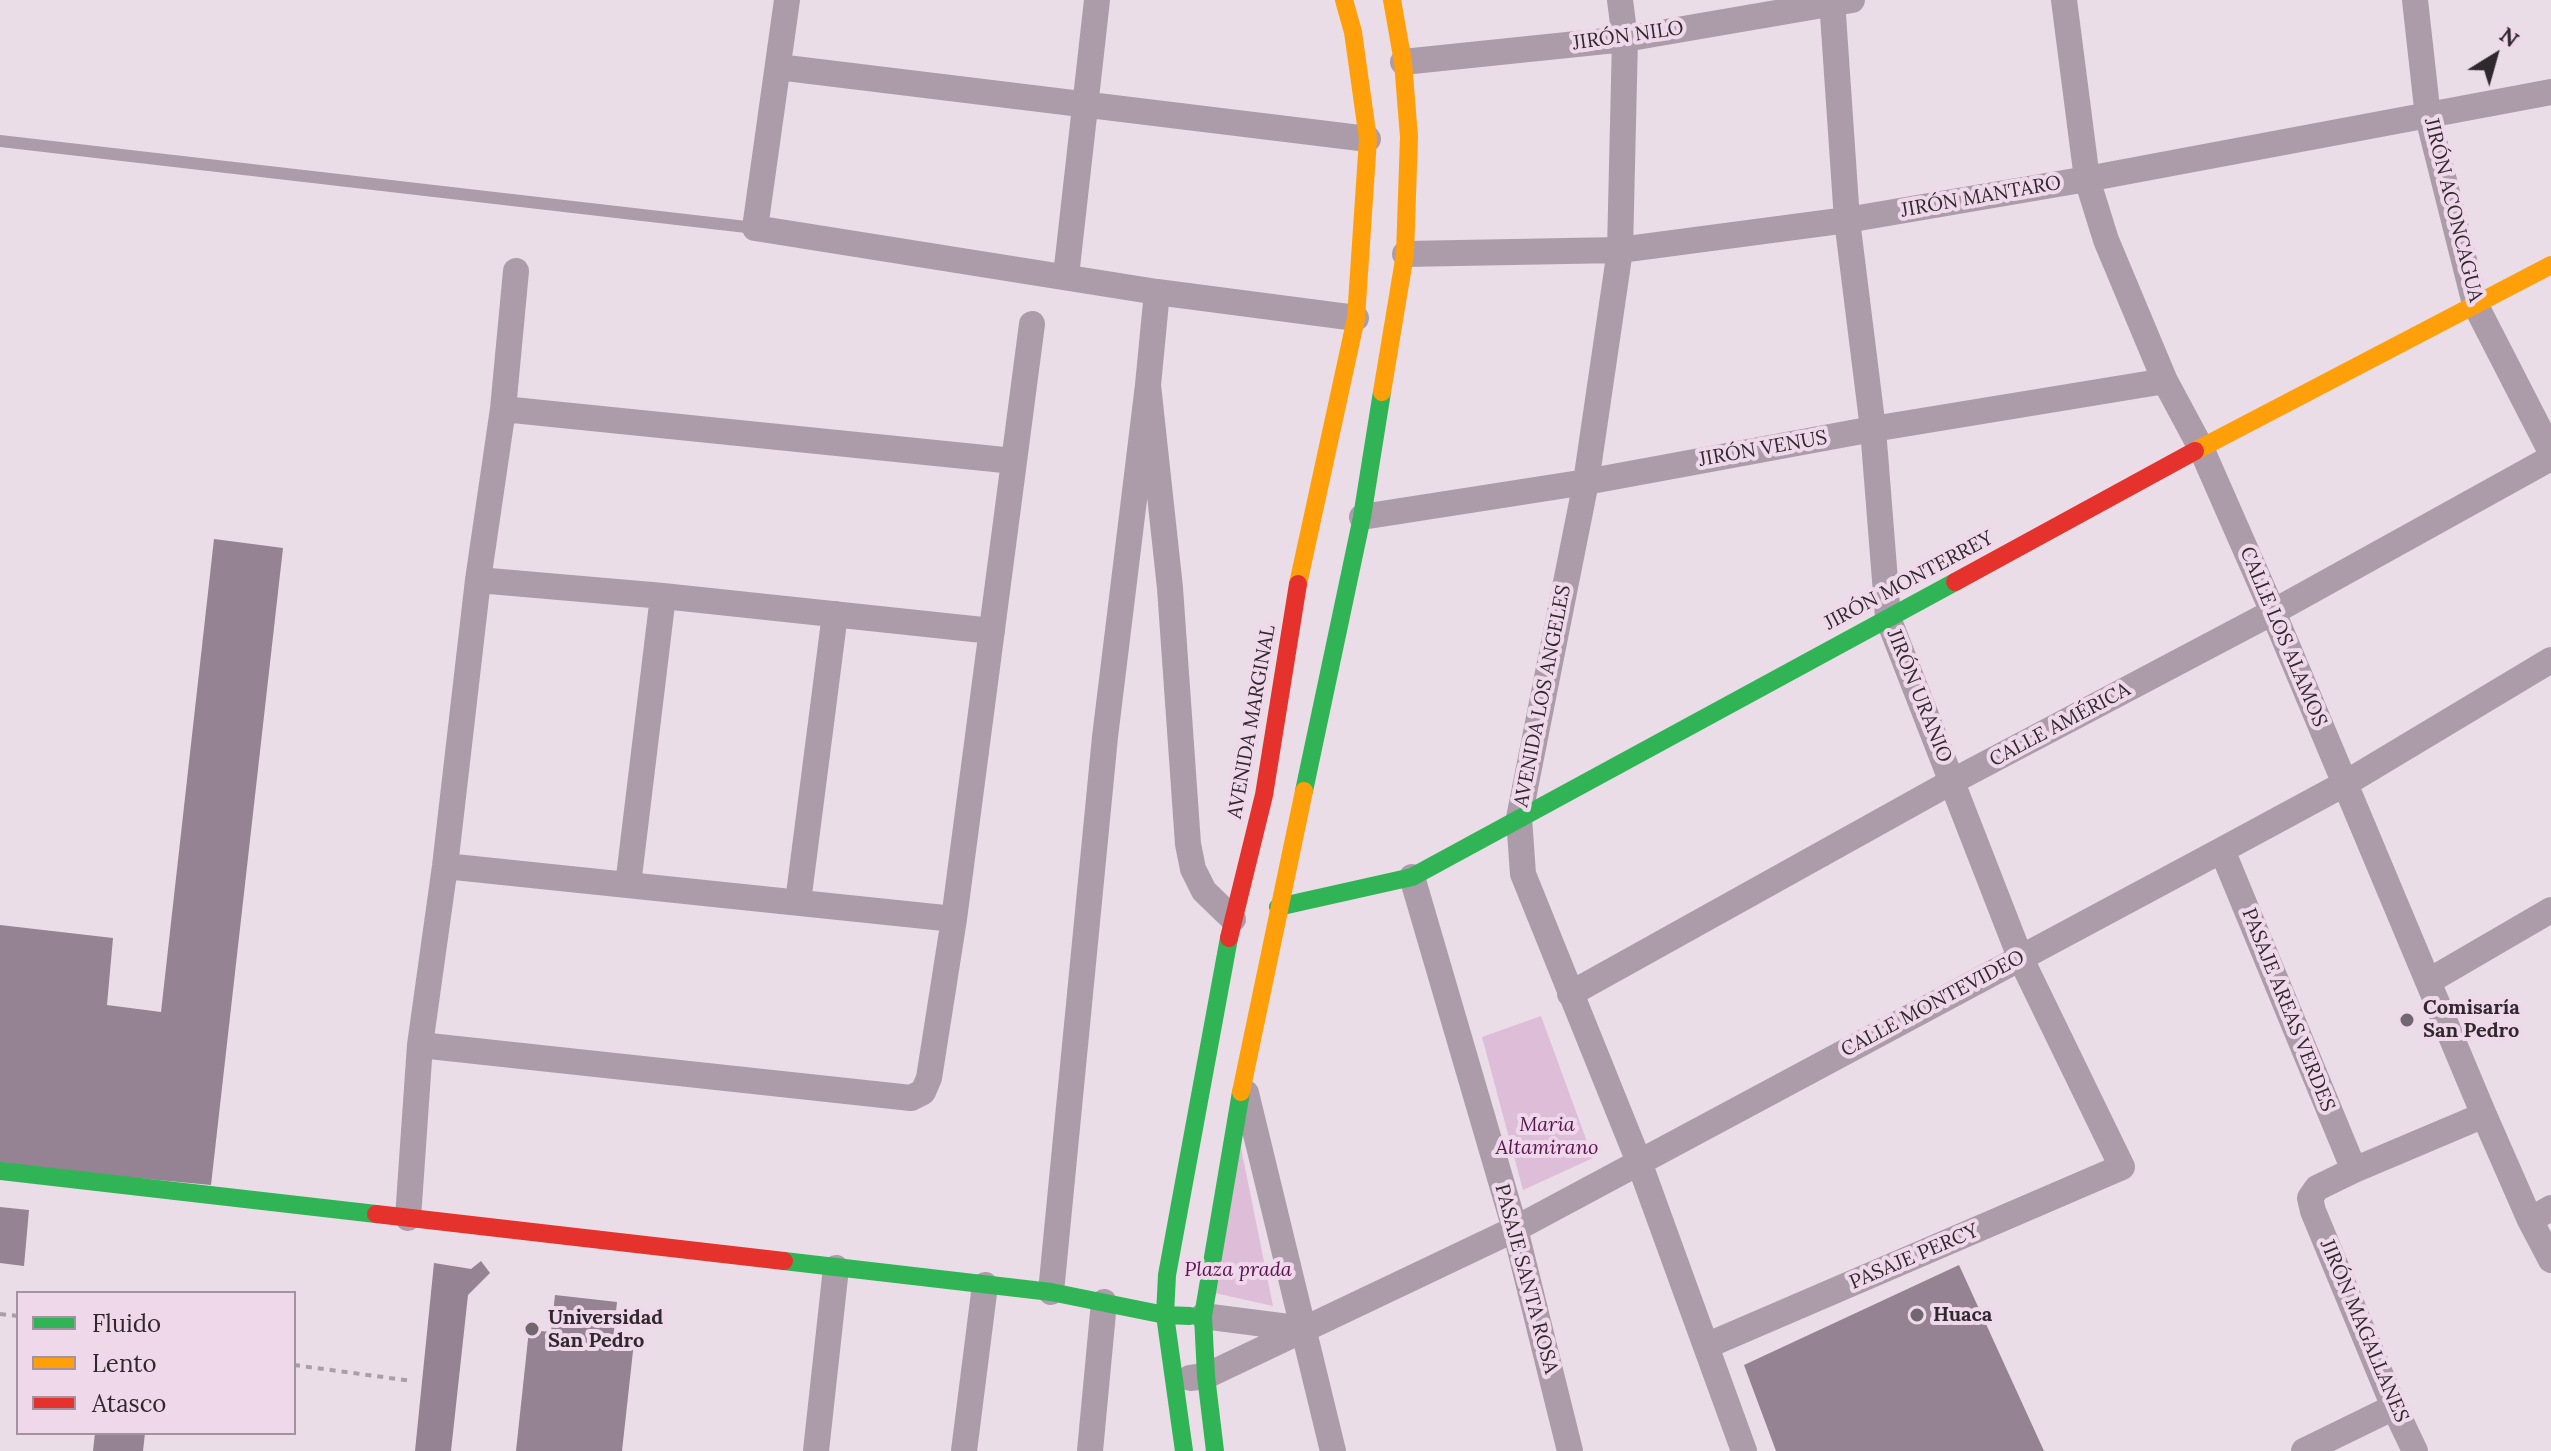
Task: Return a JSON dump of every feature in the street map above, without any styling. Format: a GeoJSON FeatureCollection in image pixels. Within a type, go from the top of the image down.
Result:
{"type":"FeatureCollection","features":[{"type":"Feature","properties":{"kind":"main road","name":"AVENIDA MARGINAL"},"geometry":{"type":"LineString","coordinates":[[1184,1451],[1165,1315],[1167,1275],[1233,919],[1264,795],[1301,568],[1356,318],[1368,139],[1353,32],[1344,0]]}},
{"type":"Feature","properties":{"kind":"main road"},"geometry":{"type":"LineString","coordinates":[[1215,1451],[1203,1316],[1243,1082],[1362,517],[1405,254],[1409,137],[1403,62],[1392,0]]}},
{"type":"Feature","properties":{"kind":"main road","name":"JIRÓN MONTERREY"},"geometry":{"type":"LineString","coordinates":[[1278,907],[1412,877],[2201,448],[2551,265]]}},
{"type":"Feature","properties":{"kind":"main road"},"geometry":{"type":"LineString","coordinates":[[0,1171],[1051,1292],[1165,1315],[1203,1316]]}},
{"type":"Feature","properties":{"kind":"street"},"geometry":{"type":"LineString","coordinates":[[787,0],[755,228],[1157,292],[1356,318]]}},
{"type":"Feature","properties":{"kind":"street"},"geometry":{"type":"LineString","coordinates":[[1066,276],[1097,0]]}},
{"type":"Feature","properties":{"kind":"street","name":"AVENIDA LOS ANGELES"},"geometry":{"type":"LineString","coordinates":[[1620,0],[1625,39],[1620,250],[1586,482],[1519,818],[1523,874],[1639,1162],[1744,1451]]}},
{"type":"Feature","properties":{"kind":"street","name":"CALLE LOS ALAMOS"},"geometry":{"type":"LineString","coordinates":[[2064,0],[2087,179],[2106,240],[2165,381],[2201,448],[2273,612],[2484,1115],[2540,1214],[2551,1260]]}},
{"type":"Feature","properties":{"kind":"street","name":"JIRÓN ACONCAGUA"},"geometry":{"type":"LineString","coordinates":[[2415,0],[2428,117],[2475,304],[2551,452]]}},
{"type":"Feature","properties":{"kind":"street","name":"JIRÓN NILO"},"geometry":{"type":"LineString","coordinates":[[1403,62],[1625,39],[1839,1]]}},
{"type":"Feature","properties":{"kind":"street","name":"JIRÓN URANIO"},"geometry":{"type":"LineString","coordinates":[[1839,1],[1847,220],[1873,429],[1888,618],[2020,957],[2122,1167]]}},
{"type":"Feature","properties":{"kind":"street"},"geometry":{"type":"LineString","coordinates":[[778,67],[1368,139]]}},
{"type":"Feature","properties":{"kind":"street","name":"JIRÓN MANTARO"},"geometry":{"type":"LineString","coordinates":[[1405,254],[1620,250],[1847,220],[2428,117],[2551,92]]}},
{"type":"Feature","properties":{"kind":"street"},"geometry":{"type":"LineString","coordinates":[[408,1218],[420,1045],[445,866],[478,580],[503,409],[516,271]]}},
{"type":"Feature","properties":{"kind":"street"},"geometry":{"type":"LineString","coordinates":[[1051,1292],[1105,737],[1157,292]]}},
{"type":"Feature","properties":{"kind":"street"},"geometry":{"type":"LineString","coordinates":[[420,1045],[911,1098],[923,1092],[929,1078],[954,919],[1032,324]]}},
{"type":"Feature","properties":{"kind":"street","name":"JIRÓN VENUS"},"geometry":{"type":"LineString","coordinates":[[1362,517],[1586,482],[1873,429],[2165,381]]}},
{"type":"Feature","properties":{"kind":"street"},"geometry":{"type":"LineString","coordinates":[[1148,385],[1170,588],[1188,844],[1193,869],[1204,891],[1233,919]]}},
{"type":"Feature","properties":{"kind":"street"},"geometry":{"type":"LineString","coordinates":[[503,409],[1014,461]]}},
{"type":"Feature","properties":{"kind":"street","name":"CALLE AMÉRICA"},"geometry":{"type":"LineString","coordinates":[[1570,994],[1953,781],[2273,612],[2551,458]]}},
{"type":"Feature","properties":{"kind":"street"},"geometry":{"type":"LineString","coordinates":[[478,580],[992,631]]}},
{"type":"Feature","properties":{"kind":"street"},"geometry":{"type":"LineString","coordinates":[[628,885],[663,596]]}},
{"type":"Feature","properties":{"kind":"street"},"geometry":{"type":"LineString","coordinates":[[798,902],[835,614]]}},
{"type":"Feature","properties":{"kind":"street","name":"CALLE MONTEVIDEO"},"geometry":{"type":"LineString","coordinates":[[1176,1381],[1206,1376],[1515,1229],[2346,783],[2551,660]]}},
{"type":"Feature","properties":{"kind":"street","name":"PASAJE AREAS VERDES"},"geometry":{"type":"LineString","coordinates":[[2222,850],[2354,1170]]}},
{"type":"Feature","properties":{"kind":"street"},"geometry":{"type":"LineString","coordinates":[[445,866],[954,919]]}},
{"type":"Feature","properties":{"kind":"street","name":"PASAJE SANTA ROSA"},"geometry":{"type":"LineString","coordinates":[[1412,877],[1515,1229],[1570,1451]]}},
{"type":"Feature","properties":{"kind":"street"},"geometry":{"type":"LineString","coordinates":[[2429,981],[2551,910]]}},
{"type":"Feature","properties":{"kind":"street"},"geometry":{"type":"LineString","coordinates":[[1243,1082],[1333,1451]]}},
{"type":"Feature","properties":{"kind":"street"},"geometry":{"type":"LineString","coordinates":[[2354,1170],[2484,1115]]}},
{"type":"Feature","properties":{"kind":"street","name":"PASAJE PERCY"},"geometry":{"type":"LineString","coordinates":[[1706,1346],[2122,1167]]}},
{"type":"Feature","properties":{"kind":"street","name":"JIRÓN MAGALLANES"},"geometry":{"type":"LineString","coordinates":[[2354,1170],[2317,1188],[2310,1198],[2394,1407],[2415,1451]]}},
{"type":"Feature","properties":{"kind":"street"},"geometry":{"type":"LineString","coordinates":[[816,1451],[836,1268]]}},
{"type":"Feature","properties":{"kind":"street"},"geometry":{"type":"LineString","coordinates":[[964,1451],[985,1285]]}},
{"type":"Feature","properties":{"kind":"street"},"geometry":{"type":"LineString","coordinates":[[1090,1451],[1104,1302]]}},
{"type":"Feature","properties":{"kind":"street"},"geometry":{"type":"LineString","coordinates":[[1203,1316],[1304,1329]]}},
{"type":"Feature","properties":{"kind":"street"},"geometry":{"type":"LineString","coordinates":[[2304,1451],[2394,1407]]}},
{"type":"Feature","properties":{"kind":"lane"},"geometry":{"type":"LineString","coordinates":[[0,141],[755,228]]}},
{"type":"Feature","properties":{"kind":"path"},"geometry":{"type":"LineString","coordinates":[[296,1365],[412,1381]]}},
{"type":"Feature","properties":{"kind":"green space","name":"Maria Altamirano"},"geometry":{"type":"Polygon","coordinates":[[[1541,1016],[1593,1158],[1523,1190],[1482,1037],[1541,1016]]]}},
{"type":"Feature","properties":{"kind":"green space","name":"Plaza prada"},"geometry":{"type":"Polygon","coordinates":[[[1238,1133],[1273,1306],[1206,1291],[1238,1133]]]}},
{"type":"Feature","properties":{"kind":"building"},"geometry":{"type":"Polygon","coordinates":[[[214,539],[283,548],[211,1185],[0,1165],[0,925],[113,938],[107,1005],[161,1012],[214,539]]]}},
{"type":"Feature","properties":{"kind":"building"},"geometry":{"type":"Polygon","coordinates":[[[0,1207],[29,1210],[24,1266],[0,1263],[0,1207]]]}},
{"type":"Feature","properties":{"kind":"building"},"geometry":{"type":"Polygon","coordinates":[[[481,1261],[490,1273],[468,1295],[451,1451],[415,1451],[434,1263],[471,1269],[481,1261]]]}},
{"type":"Feature","properties":{"kind":"building","name":"Huaca"},"geometry":{"type":"Polygon","coordinates":[[[1959,1265],[2044,1451],[1776,1451],[1744,1365],[1959,1265]]]}},
{"type":"Feature","properties":{"kind":"building"},"geometry":{"type":"Polygon","coordinates":[[[555,1295],[617,1302],[613,1340],[634,1342],[622,1451],[516,1451],[529,1330],[551,1332],[555,1295]]]}},
{"type":"Feature","properties":{"kind":"building"},"geometry":{"type":"Polygon","coordinates":[[[95,1435],[145,1435],[143,1451],[93,1451],[95,1435]]]}},
{"type":"Feature","properties":{"kind":"traffic: fast"},"geometry":{"type":"LineString","coordinates":[[1304,791],[1362,517],[1382,392]]}},
{"type":"Feature","properties":{"kind":"traffic: fast"},"geometry":{"type":"LineString","coordinates":[[1278,907],[1412,877],[1955,582]]}},
{"type":"Feature","properties":{"kind":"traffic: fast"},"geometry":{"type":"LineString","coordinates":[[1184,1451],[1165,1315],[1167,1275],[1229,938]]}},
{"type":"Feature","properties":{"kind":"traffic: fast"},"geometry":{"type":"LineString","coordinates":[[1215,1451],[1203,1316],[1241,1092]]}},
{"type":"Feature","properties":{"kind":"traffic: fast"},"geometry":{"type":"LineString","coordinates":[[0,1171],[376,1214]]}},
{"type":"Feature","properties":{"kind":"traffic: fast"},"geometry":{"type":"LineString","coordinates":[[784,1261],[1051,1292],[1165,1315],[1190,1316]]}},
{"type":"Feature","properties":{"kind":"traffic: slow"},"geometry":{"type":"LineString","coordinates":[[1298,584],[1356,318],[1368,139],[1353,32],[1344,0]]}},
{"type":"Feature","properties":{"kind":"traffic: slow"},"geometry":{"type":"LineString","coordinates":[[1382,392],[1405,254],[1409,137],[1403,62],[1392,0]]}},
{"type":"Feature","properties":{"kind":"traffic: slow"},"geometry":{"type":"LineString","coordinates":[[2195,451],[2551,265]]}},
{"type":"Feature","properties":{"kind":"traffic: slow"},"geometry":{"type":"LineString","coordinates":[[1241,1092],[1304,791]]}},
{"type":"Feature","properties":{"kind":"traffic: jam"},"geometry":{"type":"LineString","coordinates":[[1955,582],[2195,451]]}},
{"type":"Feature","properties":{"kind":"traffic: jam"},"geometry":{"type":"LineString","coordinates":[[1229,938],[1264,795],[1298,584]]}},
{"type":"Feature","properties":{"kind":"traffic: jam"},"geometry":{"type":"LineString","coordinates":[[376,1214],[784,1261]]}},
{"type":"Feature","properties":{"kind":"place","name":"Comisaría San Pedro"},"geometry":{"type":"Point","coordinates":[2407,1020]}},
{"type":"Feature","properties":{"kind":"place","name":"Huaca"},"geometry":{"type":"Point","coordinates":[1917,1315]}},
{"type":"Feature","properties":{"kind":"place","name":"Universidad San Pedro"},"geometry":{"type":"Point","coordinates":[532,1329]}}]}
